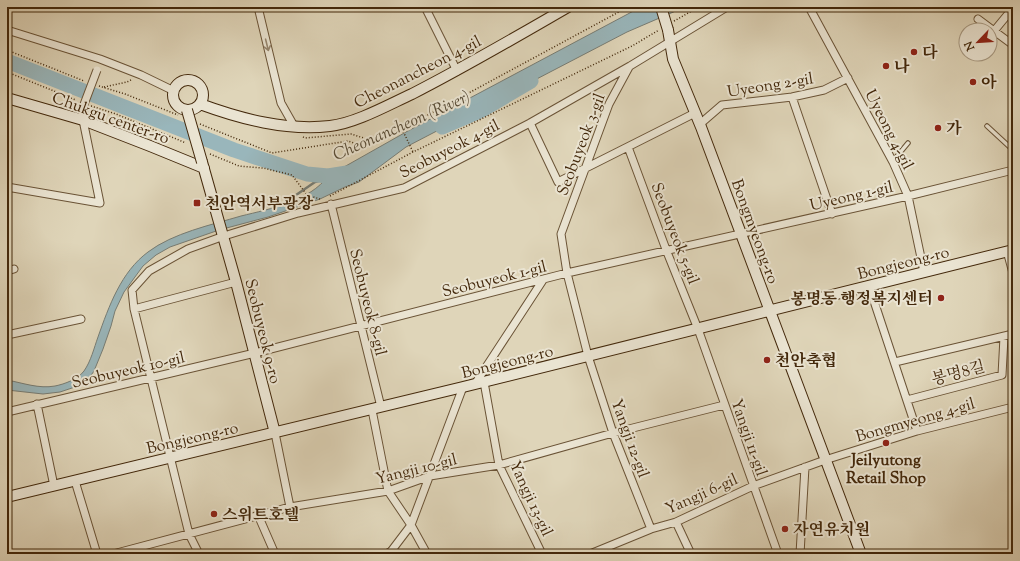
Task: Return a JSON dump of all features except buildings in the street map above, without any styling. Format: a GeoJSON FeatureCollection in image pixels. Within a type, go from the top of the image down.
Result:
{"type":"FeatureCollection","features":[{"type":"Feature","properties":{"kind":"street"},"geometry":{"type":"LineString","coordinates":[[258,7],[281,103],[294,126]]}},
{"type":"Feature","properties":{"kind":"street"},"geometry":{"type":"LineString","coordinates":[[425,7],[457,71]]}},
{"type":"Feature","properties":{"kind":"street","name":"Cheonancheon 4-gil"},"geometry":{"type":"LineString","coordinates":[[200,104],[243,117],[284,126],[331,126],[378,111],[457,71],[568,7]]}},
{"type":"Feature","properties":{"kind":"street","name":"Bongmyeong-ro"},"geometry":{"type":"LineString","coordinates":[[661,7],[673,60],[700,124],[861,554]]}},
{"type":"Feature","properties":{"kind":"street","name":"Seobuyeok 4-gil"},"geometry":{"type":"LineString","coordinates":[[199,554],[189,534],[134,309],[132,290],[149,272],[188,249],[224,236],[331,204],[404,188],[530,123],[630,66],[727,7]]}},
{"type":"Feature","properties":{"kind":"street","name":"Uyeong 4-gil"},"geometry":{"type":"LineString","coordinates":[[809,7],[893,162],[908,196],[924,272]]}},
{"type":"Feature","properties":{"kind":"street"},"geometry":{"type":"LineString","coordinates":[[998,26],[1013,8]]}},
{"type":"Feature","properties":{"kind":"street"},"geometry":{"type":"LineString","coordinates":[[978,19],[982,22]]}},
{"type":"Feature","properties":{"kind":"street"},"geometry":{"type":"LineString","coordinates":[[7,30],[100,59],[141,75],[174,91]]}},
{"type":"Feature","properties":{"kind":"street"},"geometry":{"type":"LineString","coordinates":[[998,34],[1013,45]]}},
{"type":"Feature","properties":{"kind":"street"},"geometry":{"type":"LineString","coordinates":[[7,187],[100,203],[83,120],[83,104],[100,59]]}},
{"type":"Feature","properties":{"kind":"street","name":"Seobuyeok 3-gil"},"geometry":{"type":"LineString","coordinates":[[561,234],[609,104],[630,66]]}},
{"type":"Feature","properties":{"kind":"street","name":"Uyeong 2-gil"},"geometry":{"type":"LineString","coordinates":[[700,124],[722,105],[792,97],[824,90],[848,78]]}},
{"type":"Feature","properties":{"kind":"street"},"geometry":{"type":"LineString","coordinates":[[183,112],[200,104],[202,94],[201,89],[194,82],[184,81],[180,83],[174,91],[174,100],[176,104],[183,109],[183,112],[203,165]]}},
{"type":"Feature","properties":{"kind":"street"},"geometry":{"type":"LineString","coordinates":[[792,97],[832,214]]}},
{"type":"Feature","properties":{"kind":"street","name":"Chukgu center-ro"},"geometry":{"type":"LineString","coordinates":[[7,98],[83,120],[203,165]]}},
{"type":"Feature","properties":{"kind":"street"},"geometry":{"type":"LineString","coordinates":[[530,123],[558,182],[695,113]]}},
{"type":"Feature","properties":{"kind":"street","name":"Seobuyeok 5-gil"},"geometry":{"type":"LineString","coordinates":[[628,147],[667,252],[698,329]]}},
{"type":"Feature","properties":{"kind":"street","name":"Seobuyeok 9-ro"},"geometry":{"type":"LineString","coordinates":[[203,165],[224,236],[275,433]]}},
{"type":"Feature","properties":{"kind":"street","name":"Uyeong 1-gil"},"geometry":{"type":"LineString","coordinates":[[741,234],[832,214],[1013,170]]}},
{"type":"Feature","properties":{"kind":"street","name":"Seobuyeok 8-gil"},"geometry":{"type":"LineString","coordinates":[[331,204],[360,326],[376,408],[388,491]]}},
{"type":"Feature","properties":{"kind":"street","name":"Yangji 12-gil"},"geometry":{"type":"LineString","coordinates":[[561,234],[567,274],[588,356],[613,433],[651,529]]}},
{"type":"Feature","properties":{"kind":"street","name":"Seobuyeok 1-gil"},"geometry":{"type":"LineString","coordinates":[[255,353],[567,274],[741,234]]}},
{"type":"Feature","properties":{"kind":"street"},"geometry":{"type":"LineString","coordinates":[[1010,250],[1013,273]]}},
{"type":"Feature","properties":{"kind":"street","name":"Bongjeong-ro"},"geometry":{"type":"LineString","coordinates":[[7,497],[463,387],[1010,250]]}},
{"type":"Feature","properties":{"kind":"street"},"geometry":{"type":"LineString","coordinates":[[479,383],[543,280]]}},
{"type":"Feature","properties":{"kind":"street"},"geometry":{"type":"LineString","coordinates":[[134,309],[236,282]]}},
{"type":"Feature","properties":{"kind":"street"},"geometry":{"type":"LineString","coordinates":[[869,286],[895,362],[916,431]]}},
{"type":"Feature","properties":{"kind":"street"},"geometry":{"type":"LineString","coordinates":[[7,335],[81,319]]}},
{"type":"Feature","properties":{"kind":"street","name":"Yangji 11-gil"},"geometry":{"type":"LineString","coordinates":[[698,329],[778,554]]}},
{"type":"Feature","properties":{"kind":"street"},"geometry":{"type":"LineString","coordinates":[[895,362],[1013,334]]}},
{"type":"Feature","properties":{"kind":"street","name":"봉명8길"},"geometry":{"type":"LineString","coordinates":[[907,400],[1002,374],[1004,337]]}},
{"type":"Feature","properties":{"kind":"street","name":"Seobuyeok 10-gil"},"geometry":{"type":"LineString","coordinates":[[7,412],[255,353]]}},
{"type":"Feature","properties":{"kind":"street","name":"Yangji 13-gil"},"geometry":{"type":"LineString","coordinates":[[479,383],[500,465],[542,554]]}},
{"type":"Feature","properties":{"kind":"street"},"geometry":{"type":"LineString","coordinates":[[392,551],[411,525],[463,387]]}},
{"type":"Feature","properties":{"kind":"street"},"geometry":{"type":"LineString","coordinates":[[37,404],[54,486]]}},
{"type":"Feature","properties":{"kind":"street","name":"Yangji 10-gil"},"geometry":{"type":"LineString","coordinates":[[113,554],[290,507],[388,491],[430,476],[500,465],[613,433],[724,405]]}},
{"type":"Feature","properties":{"kind":"street","name":"Bongmyeong 4-gil"},"geometry":{"type":"LineString","coordinates":[[826,460],[916,431],[1013,407]]}},
{"type":"Feature","properties":{"kind":"street"},"geometry":{"type":"LineString","coordinates":[[275,433],[290,507]]}},
{"type":"Feature","properties":{"kind":"street","name":"Yangji 6-gil"},"geometry":{"type":"LineString","coordinates":[[590,554],[651,529],[676,522],[753,486],[826,460]]}},
{"type":"Feature","properties":{"kind":"street"},"geometry":{"type":"LineString","coordinates":[[800,554],[805,467]]}},
{"type":"Feature","properties":{"kind":"street"},"geometry":{"type":"LineString","coordinates":[[75,481],[97,554]]}},
{"type":"Feature","properties":{"kind":"street"},"geometry":{"type":"LineString","coordinates":[[388,491],[411,525],[427,554]]}},
{"type":"Feature","properties":{"kind":"street"},"geometry":{"type":"LineString","coordinates":[[258,515],[275,554]]}},
{"type":"Feature","properties":{"kind":"street"},"geometry":{"type":"LineString","coordinates":[[676,522],[691,554]]}},
{"type":"Feature","properties":{"kind":"street"},"geometry":{"type":"LineString","coordinates":[[609,547],[613,554]]}},
{"type":"Feature","properties":{"kind":"lane"},"geometry":{"type":"LineString","coordinates":[[986,126],[1013,150]]}},
{"type":"Feature","properties":{"kind":"lane"},"geometry":{"type":"LineString","coordinates":[[893,162],[908,143]]}},
{"type":"Feature","properties":{"kind":"lane"},"geometry":{"type":"LineString","coordinates":[[382,554],[392,551]]}},
{"type":"Feature","properties":{"kind":"path"},"geometry":{"type":"LineString","coordinates":[[200,123],[272,152],[348,141],[366,147],[374,141],[402,129],[628,7]]}},
{"type":"Feature","properties":{"kind":"path"},"geometry":{"type":"LineString","coordinates":[[328,197],[413,152],[632,46],[666,28],[699,7]]}},
{"type":"Feature","properties":{"kind":"path"},"geometry":{"type":"LineString","coordinates":[[7,50],[90,83]]}},
{"type":"Feature","properties":{"kind":"path"},"geometry":{"type":"LineString","coordinates":[[7,72],[83,104],[116,114],[190,145]]}},
{"type":"Feature","properties":{"kind":"path"},"geometry":{"type":"LineString","coordinates":[[102,87],[127,82],[141,75]]}},
{"type":"Feature","properties":{"kind":"path"},"geometry":{"type":"LineString","coordinates":[[96,85],[183,112]]}},
{"type":"Feature","properties":{"kind":"path"},"geometry":{"type":"LineString","coordinates":[[294,126],[305,138],[351,134],[374,141]]}},
{"type":"Feature","properties":{"kind":"path"},"geometry":{"type":"LineString","coordinates":[[402,129],[413,152]]}},
{"type":"Feature","properties":{"kind":"path"},"geometry":{"type":"LineString","coordinates":[[204,151],[238,166],[263,168],[292,175],[307,195],[322,200]]}},
{"type":"Feature","properties":{"kind":"water"},"geometry":{"type":"Polygon","coordinates":[[[641,7],[685,7],[627,32],[406,147],[359,182],[320,199],[268,217],[219,230],[170,247],[156,255],[143,266],[124,292],[115,311],[103,349],[94,371],[87,381],[60,392],[43,394],[7,390],[7,380],[49,387],[75,379],[81,374],[89,363],[117,290],[130,269],[158,245],[193,230],[277,207],[300,198],[320,185],[328,176],[406,132],[641,7]]]}},
{"type":"Feature","properties":{"kind":"waterway","name":"Cheonancheon (River)"},"geometry":{"type":"LineString","coordinates":[[7,61],[234,150],[307,174],[328,176],[347,173]]}},
{"type":"Feature","properties":{"kind":"waterway","name":"Cheonancheon (River)"},"geometry":{"type":"LineString","coordinates":[[442,127],[482,110],[531,81]]}},
{"type":"Feature","properties":{"kind":"waterway"},"geometry":{"type":"LineString","coordinates":[[280,206],[315,182],[329,178]]}},
{"type":"Feature","properties":{"kind":"place","name":"다"},"geometry":{"type":"Point","coordinates":[914,52]}},
{"type":"Feature","properties":{"kind":"place","name":"나"},"geometry":{"type":"Point","coordinates":[886,66]}},
{"type":"Feature","properties":{"kind":"place","name":"아"},"geometry":{"type":"Point","coordinates":[973,82]}},
{"type":"Feature","properties":{"kind":"place","name":"가"},"geometry":{"type":"Point","coordinates":[938,128]}},
{"type":"Feature","properties":{"kind":"place","name":"천안역서부광장"},"geometry":{"type":"Point","coordinates":[197,203]}},
{"type":"Feature","properties":{"kind":"place","name":"봉명동 행정복지센터"},"geometry":{"type":"Point","coordinates":[941,298]}},
{"type":"Feature","properties":{"kind":"place","name":"천안축협"},"geometry":{"type":"Point","coordinates":[767,360]}},
{"type":"Feature","properties":{"kind":"place","name":"Jeilyutong Retail Shop"},"geometry":{"type":"Point","coordinates":[886,443]}},
{"type":"Feature","properties":{"kind":"place","name":"스위트호텔"},"geometry":{"type":"Point","coordinates":[214,514]}},
{"type":"Feature","properties":{"kind":"place","name":"자연유치원"},"geometry":{"type":"Point","coordinates":[785,529]}}]}
